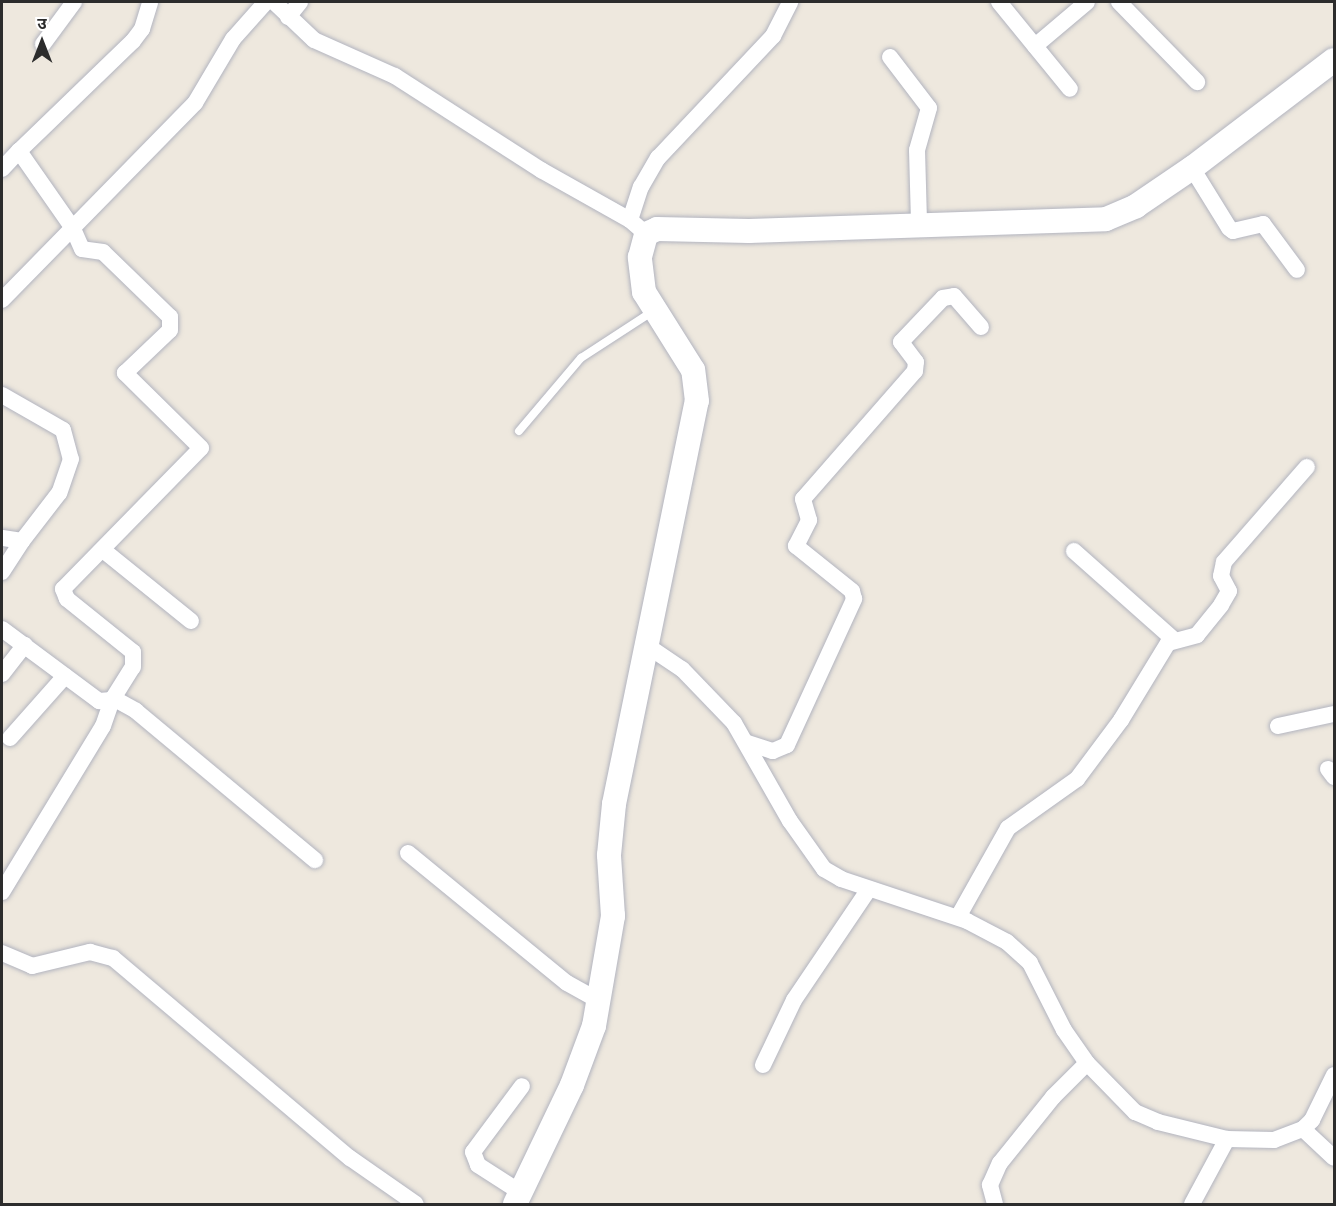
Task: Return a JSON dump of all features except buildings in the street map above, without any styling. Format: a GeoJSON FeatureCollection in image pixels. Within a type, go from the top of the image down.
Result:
{"type":"FeatureCollection","features":[{"type":"Feature","properties":{"kind":"street"},"geometry":{"type":"LineString","coordinates":[[44,44],[74,2]]}},
{"type":"Feature","properties":{"kind":"street"},"geometry":{"type":"LineString","coordinates":[[2,168],[133,41],[142,29],[150,2]]}},
{"type":"Feature","properties":{"kind":"street"},"geometry":{"type":"LineString","coordinates":[[2,300],[195,103],[233,39],[266,2]]}},
{"type":"Feature","properties":{"kind":"street"},"geometry":{"type":"LineString","coordinates":[[274,2],[288,17],[325,47],[395,76],[541,170],[638,227],[657,229],[749,231],[919,223],[1106,219],[1136,206],[1192,168],[1335,60]]}},
{"type":"Feature","properties":{"kind":"street"},"geometry":{"type":"LineString","coordinates":[[288,17],[300,2]]}},
{"type":"Feature","properties":{"kind":"street"},"geometry":{"type":"LineString","coordinates":[[522,1086],[473,1152],[478,1164],[517,1198],[572,1084],[599,1001],[612,916],[609,855],[614,804],[649,647],[698,388],[693,370],[654,311],[641,276],[638,227],[641,187],[658,158],[773,36],[790,2]]}},
{"type":"Feature","properties":{"kind":"street"},"geometry":{"type":"LineString","coordinates":[[999,2],[1070,89]]}},
{"type":"Feature","properties":{"kind":"street"},"geometry":{"type":"LineString","coordinates":[[1035,46],[1087,2]]}},
{"type":"Feature","properties":{"kind":"street"},"geometry":{"type":"LineString","coordinates":[[1119,2],[1197,82]]}},
{"type":"Feature","properties":{"kind":"street"},"geometry":{"type":"LineString","coordinates":[[890,57],[929,108],[916,150],[919,223]]}},
{"type":"Feature","properties":{"kind":"street"},"geometry":{"type":"LineString","coordinates":[[2,892],[103,726],[113,699],[135,663],[133,652],[63,593],[66,585],[201,448],[125,373],[171,330],[170,317],[103,252],[82,249],[72,227],[19,151]]}},
{"type":"Feature","properties":{"kind":"street"},"geometry":{"type":"LineString","coordinates":[[1192,168],[1229,228],[1233,231],[1263,224],[1298,270]]}},
{"type":"Feature","properties":{"kind":"street"},"geometry":{"type":"LineString","coordinates":[[748,743],[773,751],[787,745],[854,599],[852,591],[796,546],[809,520],[802,499],[915,371],[916,362],[902,342],[943,298],[954,296],[981,327]]}},
{"type":"Feature","properties":{"kind":"street"},"geometry":{"type":"LineString","coordinates":[[2,396],[63,430],[71,459],[59,493],[22,541],[2,572]]}},
{"type":"Feature","properties":{"kind":"street"},"geometry":{"type":"LineString","coordinates":[[958,918],[1008,828],[1057,796],[1087,767],[1173,639],[1197,635],[1221,605],[1229,591],[1221,576],[1224,562],[1307,467]]}},
{"type":"Feature","properties":{"kind":"street"},"geometry":{"type":"LineString","coordinates":[[2,538],[22,541]]}},
{"type":"Feature","properties":{"kind":"street"},"geometry":{"type":"LineString","coordinates":[[103,550],[191,621]]}},
{"type":"Feature","properties":{"kind":"street"},"geometry":{"type":"LineString","coordinates":[[1074,550],[1173,639]]}},
{"type":"Feature","properties":{"kind":"street"},"geometry":{"type":"LineString","coordinates":[[2,629],[99,701],[113,699],[136,711],[315,860]]}},
{"type":"Feature","properties":{"kind":"street"},"geometry":{"type":"LineString","coordinates":[[2,675],[25,645]]}},
{"type":"Feature","properties":{"kind":"street"},"geometry":{"type":"LineString","coordinates":[[649,647],[710,694],[748,743],[818,863],[833,876],[958,918],[1007,942],[1030,963],[1064,1030],[1087,1063],[1127,1105],[1144,1117],[1227,1139],[1274,1140],[1303,1129],[1317,1114],[1335,1075]]}},
{"type":"Feature","properties":{"kind":"street"},"geometry":{"type":"LineString","coordinates":[[10,738],[65,676]]}},
{"type":"Feature","properties":{"kind":"street"},"geometry":{"type":"LineString","coordinates":[[1278,726],[1335,714]]}},
{"type":"Feature","properties":{"kind":"street"},"geometry":{"type":"LineString","coordinates":[[408,853],[558,976],[599,1001]]}},
{"type":"Feature","properties":{"kind":"street"},"geometry":{"type":"LineString","coordinates":[[763,1065],[800,991],[869,889]]}},
{"type":"Feature","properties":{"kind":"street"},"geometry":{"type":"LineString","coordinates":[[2,953],[32,966],[90,951],[114,958],[350,1158],[416,1204]]}},
{"type":"Feature","properties":{"kind":"street"},"geometry":{"type":"LineString","coordinates":[[995,1204],[990,1185],[1000,1163],[1053,1097],[1087,1063]]}},
{"type":"Feature","properties":{"kind":"street"},"geometry":{"type":"LineString","coordinates":[[1303,1129],[1335,1158]]}},
{"type":"Feature","properties":{"kind":"street"},"geometry":{"type":"LineString","coordinates":[[1194,1203],[1227,1139]]}},
{"type":"Feature","properties":{"kind":"lane"},"geometry":{"type":"LineString","coordinates":[[519,431],[581,358],[654,311]]}}]}
